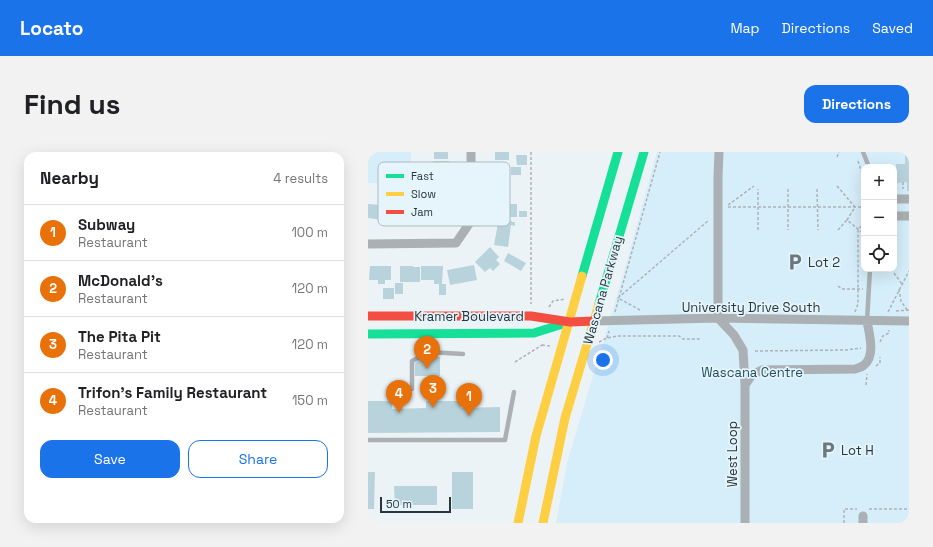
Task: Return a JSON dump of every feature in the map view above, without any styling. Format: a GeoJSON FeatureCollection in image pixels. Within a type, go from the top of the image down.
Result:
{"type":"FeatureCollection","features":[{"type":"Feature","properties":{"kind":"main road","name":"Wascana Parkway"},"geometry":{"type":"LineString","coordinates":[[518,523],[536,436],[618,152]]}},
{"type":"Feature","properties":{"kind":"main road","name":"Wascana Parkway"},"geometry":{"type":"LineString","coordinates":[[543,523],[565,418],[644,152]]}},
{"type":"Feature","properties":{"kind":"main road","name":"Kramer Boulevard"},"geometry":{"type":"LineString","coordinates":[[368,316],[531,316],[570,322],[594,321]]}},
{"type":"Feature","properties":{"kind":"main road","name":"Kramer Boulevard"},"geometry":{"type":"LineString","coordinates":[[368,334],[534,332],[570,322]]}},
{"type":"Feature","properties":{"kind":"street"},"geometry":{"type":"LineString","coordinates":[[718,318],[719,152]]}},
{"type":"Feature","properties":{"kind":"street"},"geometry":{"type":"LineString","coordinates":[[897,199],[909,199]]}},
{"type":"Feature","properties":{"kind":"street"},"geometry":{"type":"LineString","coordinates":[[897,216],[909,216]]}},
{"type":"Feature","properties":{"kind":"street"},"geometry":{"type":"LineString","coordinates":[[368,244],[456,243],[467,226]]}},
{"type":"Feature","properties":{"kind":"street"},"geometry":{"type":"LineString","coordinates":[[745,385],[752,375],[762,370],[855,369],[864,366],[868,361],[870,348],[867,316]]}},
{"type":"Feature","properties":{"kind":"street","name":"University Drive South"},"geometry":{"type":"LineString","coordinates":[[594,321],[867,316],[909,321]]}},
{"type":"Feature","properties":{"kind":"street","name":"West Loop"},"geometry":{"type":"LineString","coordinates":[[718,318],[734,335],[744,350],[745,523]]}},
{"type":"Feature","properties":{"kind":"lane"},"geometry":{"type":"LineString","coordinates":[[863,152],[868,164]]}},
{"type":"Feature","properties":{"kind":"lane"},"geometry":{"type":"LineString","coordinates":[[867,316],[870,272]]}},
{"type":"Feature","properties":{"kind":"lane"},"geometry":{"type":"LineString","coordinates":[[412,389],[412,361],[429,352],[463,354]]}},
{"type":"Feature","properties":{"kind":"lane"},"geometry":{"type":"LineString","coordinates":[[368,440],[505,440],[514,392]]}},
{"type":"Feature","properties":{"kind":"path"},"geometry":{"type":"LineString","coordinates":[[531,152],[531,316]]}},
{"type":"Feature","properties":{"kind":"path"},"geometry":{"type":"LineString","coordinates":[[607,338],[660,152]]}},
{"type":"Feature","properties":{"kind":"path"},"geometry":{"type":"LineString","coordinates":[[837,157],[839,152]]}},
{"type":"Feature","properties":{"kind":"path"},"geometry":{"type":"LineString","coordinates":[[858,159],[861,170]]}},
{"type":"Feature","properties":{"kind":"path"},"geometry":{"type":"LineString","coordinates":[[754,186],[725,207],[861,208]]}},
{"type":"Feature","properties":{"kind":"path"},"geometry":{"type":"LineString","coordinates":[[837,186],[855,208]]}},
{"type":"Feature","properties":{"kind":"path"},"geometry":{"type":"LineString","coordinates":[[758,190],[758,230]]}},
{"type":"Feature","properties":{"kind":"path"},"geometry":{"type":"LineString","coordinates":[[788,190],[788,230]]}},
{"type":"Feature","properties":{"kind":"path"},"geometry":{"type":"LineString","coordinates":[[818,190],[818,230]]}},
{"type":"Feature","properties":{"kind":"path"},"geometry":{"type":"LineString","coordinates":[[838,230],[855,208]]}},
{"type":"Feature","properties":{"kind":"path"},"geometry":{"type":"LineString","coordinates":[[618,298],[718,212]]}},
{"type":"Feature","properties":{"kind":"path"},"geometry":{"type":"LineString","coordinates":[[847,220],[861,232]]}},
{"type":"Feature","properties":{"kind":"path"},"geometry":{"type":"LineString","coordinates":[[861,226],[858,230],[858,304],[855,312],[867,316]]}},
{"type":"Feature","properties":{"kind":"path"},"geometry":{"type":"LineString","coordinates":[[893,272],[902,284]]}},
{"type":"Feature","properties":{"kind":"path"},"geometry":{"type":"LineString","coordinates":[[908,310],[888,311],[909,272]]}},
{"type":"Feature","properties":{"kind":"path"},"geometry":{"type":"LineString","coordinates":[[838,286],[842,289],[869,289]]}},
{"type":"Feature","properties":{"kind":"path"},"geometry":{"type":"LineString","coordinates":[[899,289],[901,301],[908,310]]}},
{"type":"Feature","properties":{"kind":"path"},"geometry":{"type":"LineString","coordinates":[[618,298],[642,312]]}},
{"type":"Feature","properties":{"kind":"path"},"geometry":{"type":"LineString","coordinates":[[699,311],[707,304],[726,303],[736,311]]}},
{"type":"Feature","properties":{"kind":"path"},"geometry":{"type":"LineString","coordinates":[[587,346],[598,346],[600,342],[607,338],[617,336],[679,336],[683,339],[700,339]]}},
{"type":"Feature","properties":{"kind":"path"},"geometry":{"type":"LineString","coordinates":[[542,346],[563,346]]}},
{"type":"Feature","properties":{"kind":"path"},"geometry":{"type":"LineString","coordinates":[[755,351],[846,350],[870,348]]}},
{"type":"Feature","properties":{"kind":"green space"},"geometry":{"type":"Polygon","coordinates":[[[368,152],[411,152],[411,162],[378,162],[378,183],[368,183],[368,152]]]}},
{"type":"Feature","properties":{"kind":"green space","name":"Wascana Centre"},"geometry":{"type":"Polygon","coordinates":[[[657,152],[909,152],[909,523],[556,523],[567,463],[623,275],[657,152]]]}},
{"type":"Feature","properties":{"kind":"building"},"geometry":{"type":"Polygon","coordinates":[[[434,152],[448,152],[448,159],[434,159],[434,152]]]}},
{"type":"Feature","properties":{"kind":"building"},"geometry":{"type":"Polygon","coordinates":[[[495,152],[509,152],[509,160],[495,160],[495,152]]]}},
{"type":"Feature","properties":{"kind":"building"},"geometry":{"type":"Polygon","coordinates":[[[905,152],[909,152],[909,191],[907,191],[907,182],[897,183],[897,164],[905,164],[905,152]]]}},
{"type":"Feature","properties":{"kind":"building"},"geometry":{"type":"Polygon","coordinates":[[[516,155],[527,155],[527,165],[517,165],[516,155]]]}},
{"type":"Feature","properties":{"kind":"building"},"geometry":{"type":"Polygon","coordinates":[[[433,161],[449,161],[449,162],[433,161]]]}},
{"type":"Feature","properties":{"kind":"building"},"geometry":{"type":"Polygon","coordinates":[[[511,167],[521,167],[521,175],[511,175],[511,167]]]}},
{"type":"Feature","properties":{"kind":"building"},"geometry":{"type":"Polygon","coordinates":[[[368,204],[378,205],[378,219],[368,218],[368,204]]]}},
{"type":"Feature","properties":{"kind":"building"},"geometry":{"type":"Polygon","coordinates":[[[510,204],[517,204],[517,217],[510,217],[510,204]]]}},
{"type":"Feature","properties":{"kind":"building"},"geometry":{"type":"Polygon","coordinates":[[[519,211],[527,211],[527,217],[519,217],[519,211]]]}},
{"type":"Feature","properties":{"kind":"building"},"geometry":{"type":"Polygon","coordinates":[[[510,221],[515,222],[515,226],[511,225],[508,247],[494,245],[498,226],[510,226],[510,221]]]}},
{"type":"Feature","properties":{"kind":"building"},"geometry":{"type":"Polygon","coordinates":[[[490,247],[499,257],[496,260],[500,264],[493,271],[490,268],[485,272],[475,262],[490,247]]]}},
{"type":"Feature","properties":{"kind":"building"},"geometry":{"type":"Polygon","coordinates":[[[508,253],[526,263],[521,271],[504,261],[508,253]]]}},
{"type":"Feature","properties":{"kind":"building"},"geometry":{"type":"Polygon","coordinates":[[[474,265],[477,280],[450,285],[447,270],[474,265]]]}},
{"type":"Feature","properties":{"kind":"building"},"geometry":{"type":"Polygon","coordinates":[[[370,266],[391,266],[391,280],[385,280],[385,284],[378,284],[378,280],[369,280],[370,266]]]}},
{"type":"Feature","properties":{"kind":"building"},"geometry":{"type":"Polygon","coordinates":[[[400,266],[420,267],[420,282],[400,282],[400,266]]]}},
{"type":"Feature","properties":{"kind":"building"},"geometry":{"type":"Polygon","coordinates":[[[421,266],[443,266],[442,284],[446,284],[446,295],[439,295],[439,284],[434,284],[434,280],[421,280],[421,266]]]}},
{"type":"Feature","properties":{"kind":"building"},"geometry":{"type":"Polygon","coordinates":[[[395,283],[403,283],[403,294],[395,294],[395,283]]]}},
{"type":"Feature","properties":{"kind":"building"},"geometry":{"type":"Polygon","coordinates":[[[383,288],[394,288],[394,299],[383,299],[383,288]]]}},
{"type":"Feature","properties":{"kind":"building"},"geometry":{"type":"Polygon","coordinates":[[[423,357],[440,357],[440,376],[415,376],[415,363],[423,357]]]}},
{"type":"Feature","properties":{"kind":"building"},"geometry":{"type":"Polygon","coordinates":[[[368,401],[392,401],[392,409],[426,408],[426,401],[461,401],[461,408],[500,407],[500,432],[368,433],[368,401]]]}},
{"type":"Feature","properties":{"kind":"building"},"geometry":{"type":"Polygon","coordinates":[[[368,472],[375,472],[374,509],[368,509],[368,472]]]}},
{"type":"Feature","properties":{"kind":"building"},"geometry":{"type":"Polygon","coordinates":[[[452,472],[473,472],[473,509],[452,509],[452,472]]]}},
{"type":"Feature","properties":{"kind":"building"},"geometry":{"type":"Polygon","coordinates":[[[394,486],[437,486],[437,505],[395,505],[394,486]]]}},
{"type":"Feature","properties":{"kind":"traffic: fast"},"geometry":{"type":"LineString","coordinates":[[582,276],[618,152]]}},
{"type":"Feature","properties":{"kind":"traffic: fast"},"geometry":{"type":"LineString","coordinates":[[599,304],[644,152]]}},
{"type":"Feature","properties":{"kind":"traffic: fast"},"geometry":{"type":"LineString","coordinates":[[368,334],[534,333],[566,323]]}},
{"type":"Feature","properties":{"kind":"traffic: slow"},"geometry":{"type":"LineString","coordinates":[[518,523],[536,436],[582,276]]}},
{"type":"Feature","properties":{"kind":"traffic: slow"},"geometry":{"type":"LineString","coordinates":[[543,523],[565,418],[599,304]]}},
{"type":"Feature","properties":{"kind":"traffic: jam"},"geometry":{"type":"LineString","coordinates":[[368,316],[531,316],[570,322],[594,321]]}},
{"type":"Feature","properties":{"kind":"place","name":"Lot 2"},"geometry":{"type":"Point","coordinates":[795,262]}},
{"type":"Feature","properties":{"kind":"place","name":"McDonald's"},"geometry":{"type":"Point","coordinates":[427,369]}},
{"type":"Feature","properties":{"kind":"place","name":"The Pita Pit"},"geometry":{"type":"Point","coordinates":[433,408]}},
{"type":"Feature","properties":{"kind":"place","name":"Trifon's Family Restaurant"},"geometry":{"type":"Point","coordinates":[399,413]}},
{"type":"Feature","properties":{"kind":"place","name":"Subway"},"geometry":{"type":"Point","coordinates":[469,416]}},
{"type":"Feature","properties":{"kind":"place","name":"Lot H"},"geometry":{"type":"Point","coordinates":[828,450]}}]}
